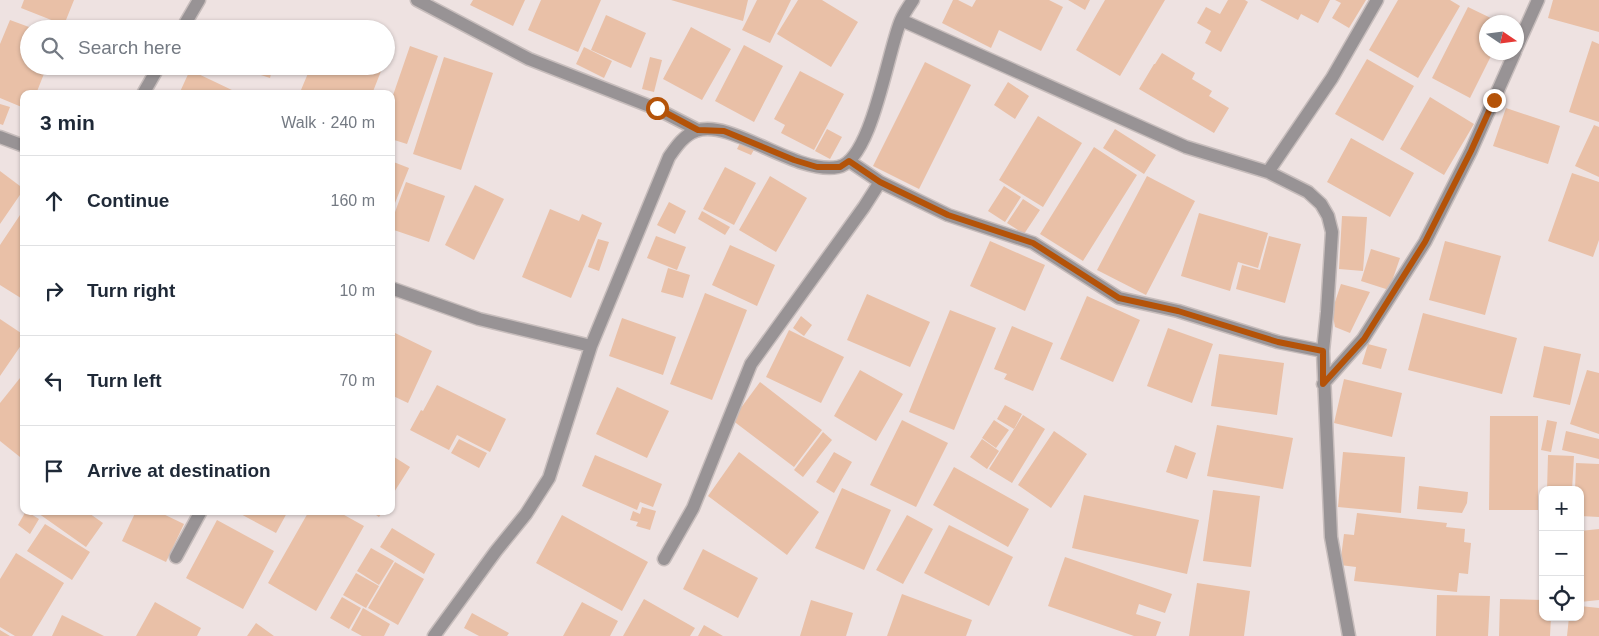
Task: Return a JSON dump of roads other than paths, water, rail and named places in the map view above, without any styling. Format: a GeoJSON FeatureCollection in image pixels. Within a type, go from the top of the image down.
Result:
{"type":"FeatureCollection","features":[{"type":"Feature","properties":{"kind":"street"},"geometry":{"type":"LineString","coordinates":[[187,20],[199,0]]}},
{"type":"Feature","properties":{"kind":"street"},"geometry":{"type":"LineString","coordinates":[[417,0],[529,59],[657,108],[698,130],[724,131],[794,160],[817,167],[840,167],[856,154],[868,131],[901,20],[912,0]]}},
{"type":"Feature","properties":{"kind":"street"},"geometry":{"type":"LineString","coordinates":[[1268,172],[1332,78],[1377,0]]}},
{"type":"Feature","properties":{"kind":"street"},"geometry":{"type":"LineString","coordinates":[[1524,32],[1538,0]]}},
{"type":"Feature","properties":{"kind":"street"},"geometry":{"type":"LineString","coordinates":[[901,20],[1186,147],[1268,172],[1308,192],[1322,204],[1328,216],[1332,232],[1323,351],[1331,537],[1349,636]]}},
{"type":"Feature","properties":{"kind":"street"},"geometry":{"type":"LineString","coordinates":[[1323,384],[1364,339],[1425,242],[1471,151],[1512,60]]}},
{"type":"Feature","properties":{"kind":"street"},"geometry":{"type":"LineString","coordinates":[[145,90],[154,75]]}},
{"type":"Feature","properties":{"kind":"street"},"geometry":{"type":"LineString","coordinates":[[434,636],[496,551],[526,514],[549,478],[591,346],[669,156],[689,134],[698,130]]}},
{"type":"Feature","properties":{"kind":"street"},"geometry":{"type":"LineString","coordinates":[[0,137],[20,144]]}},
{"type":"Feature","properties":{"kind":"street"},"geometry":{"type":"LineString","coordinates":[[849,161],[880,182],[948,215],[1033,243],[1119,298],[1178,311],[1278,342],[1323,351]]}},
{"type":"Feature","properties":{"kind":"street"},"geometry":{"type":"LineString","coordinates":[[664,560],[693,508],[751,364],[880,182]]}},
{"type":"Feature","properties":{"kind":"street"},"geometry":{"type":"LineString","coordinates":[[395,289],[479,319],[591,346]]}},
{"type":"Feature","properties":{"kind":"street"},"geometry":{"type":"LineString","coordinates":[[176,557],[199,515]]}}]}
